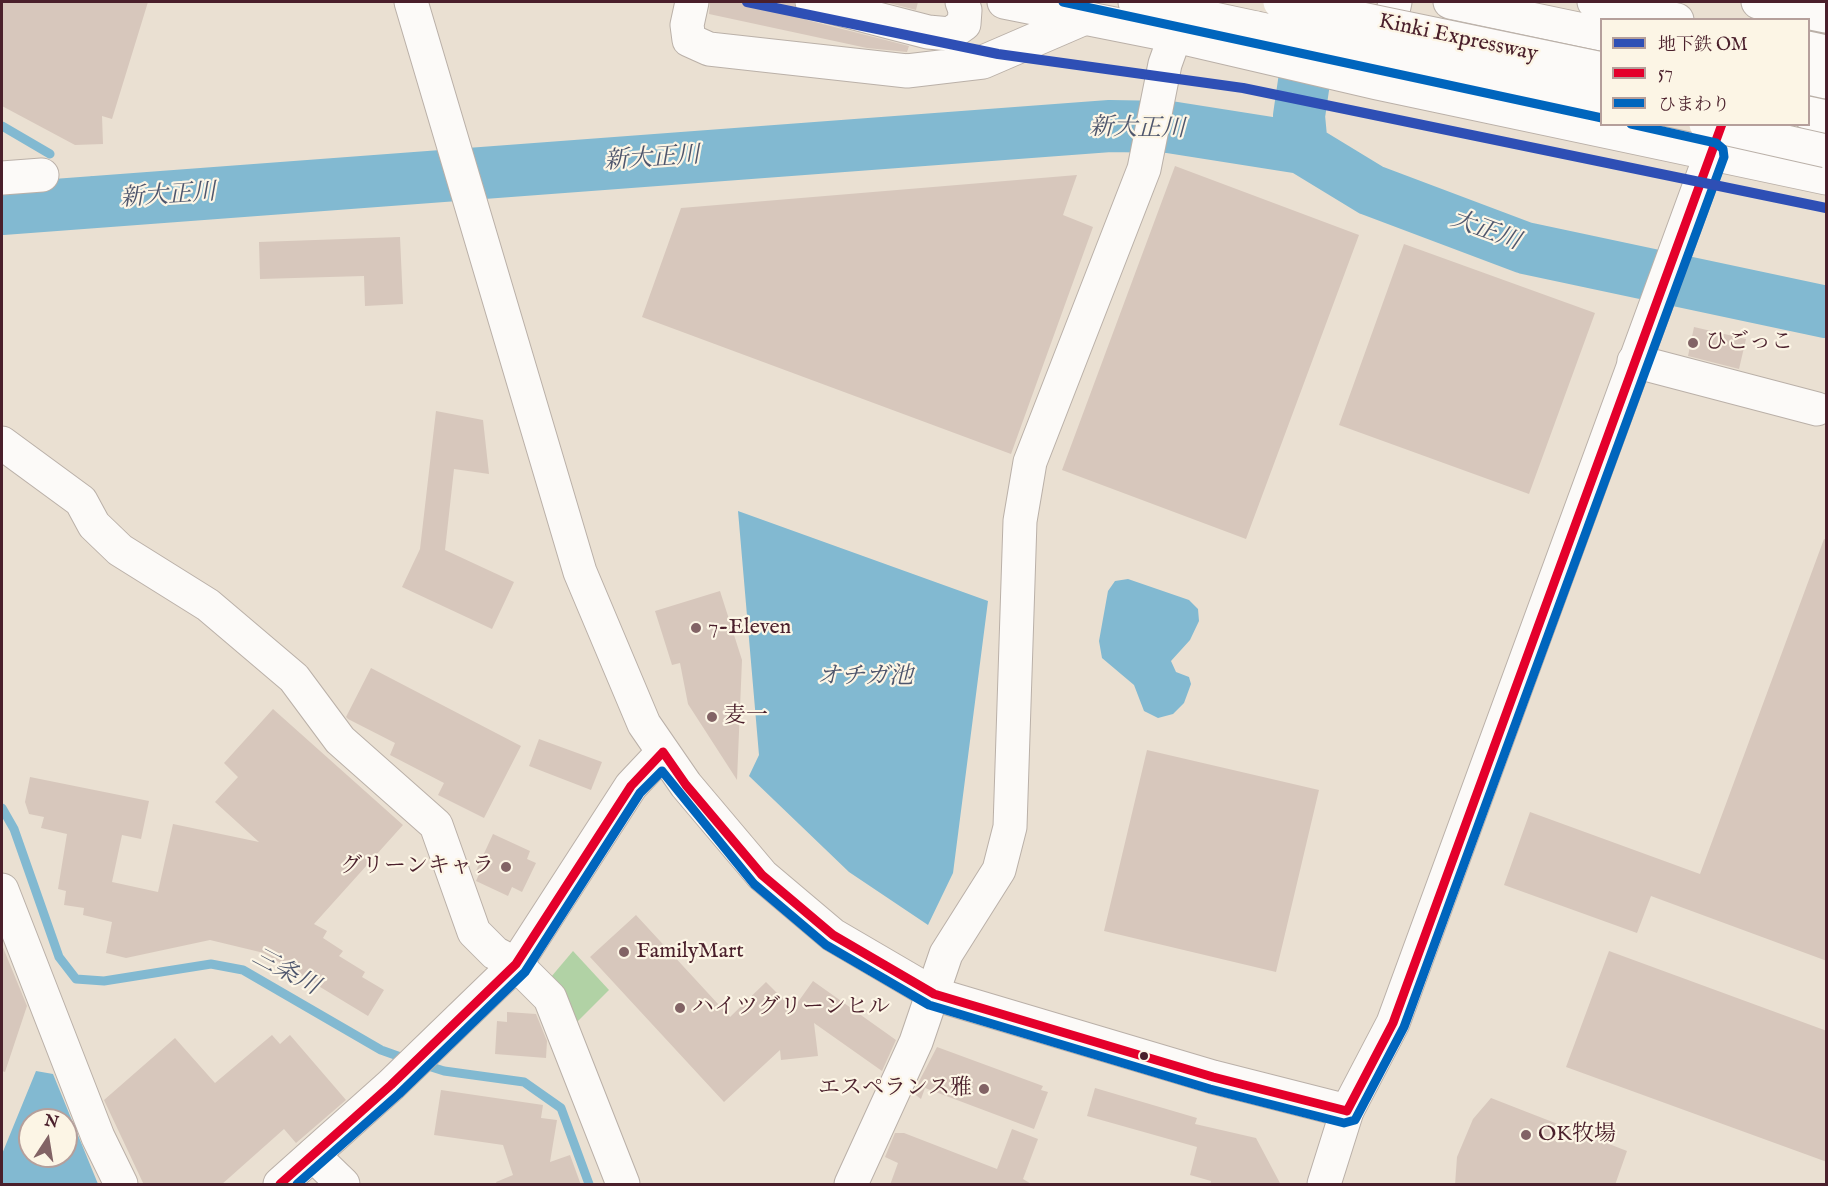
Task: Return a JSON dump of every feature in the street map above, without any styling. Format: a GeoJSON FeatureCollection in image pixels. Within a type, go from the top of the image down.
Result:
{"type":"FeatureCollection","features":[{"type":"Feature","properties":{"kind":"main road"},"geometry":{"type":"LineString","coordinates":[[411,2],[455,144],[580,572],[645,724],[686,784],[762,875],[833,935],[934,994],[1213,1077],[1347,1111]]}},
{"type":"Feature","properties":{"kind":"main road"},"geometry":{"type":"LineString","coordinates":[[692,2],[687,25],[689,39],[710,49],[907,71],[983,62],[1085,18]]}},
{"type":"Feature","properties":{"kind":"main road"},"geometry":{"type":"LineString","coordinates":[[812,2],[928,32],[950,34],[964,24],[965,10],[962,2]]}},
{"type":"Feature","properties":{"kind":"main road"},"geometry":{"type":"LineString","coordinates":[[1004,2],[1175,36],[1255,41],[1600,102]]}},
{"type":"Feature","properties":{"kind":"main road"},"geometry":{"type":"LineString","coordinates":[[1135,2],[1255,41],[1332,73],[1377,83],[1600,117]]}},
{"type":"Feature","properties":{"kind":"main road","name":"Kinki Expressway"},"geometry":{"type":"LineString","coordinates":[[1280,2],[1600,69]]}},
{"type":"Feature","properties":{"kind":"main road"},"geometry":{"type":"LineString","coordinates":[[1377,83],[1395,2]]}},
{"type":"Feature","properties":{"kind":"main road","name":"Kinki Expressway"},"geometry":{"type":"LineString","coordinates":[[1450,2],[1600,34]]}},
{"type":"Feature","properties":{"kind":"main road"},"geometry":{"type":"LineString","coordinates":[[1594,2],[1668,18]]}},
{"type":"Feature","properties":{"kind":"main road"},"geometry":{"type":"LineString","coordinates":[[1762,6],[1827,16]]}},
{"type":"Feature","properties":{"kind":"main road"},"geometry":{"type":"LineString","coordinates":[[851,1185],[916,1042],[946,954],[999,870],[1010,827],[1020,521],[1030,462],[1144,169],[1160,92],[1175,36]]}},
{"type":"Feature","properties":{"kind":"main road"},"geometry":{"type":"LineString","coordinates":[[1810,48],[1827,52]]}},
{"type":"Feature","properties":{"kind":"main road"},"geometry":{"type":"LineString","coordinates":[[1810,78],[1827,82]]}},
{"type":"Feature","properties":{"kind":"main road"},"geometry":{"type":"LineString","coordinates":[[1810,113],[1827,117]]}},
{"type":"Feature","properties":{"kind":"main road"},"geometry":{"type":"LineString","coordinates":[[1660,126],[1827,151]]}},
{"type":"Feature","properties":{"kind":"main road"},"geometry":{"type":"LineString","coordinates":[[1713,134],[1827,178]]}},
{"type":"Feature","properties":{"kind":"main road"},"geometry":{"type":"LineString","coordinates":[[1324,1185],[1347,1111],[1393,1023],[1683,232],[1713,134]]}},
{"type":"Feature","properties":{"kind":"main road"},"geometry":{"type":"LineString","coordinates":[[2,178],[42,175]]}},
{"type":"Feature","properties":{"kind":"main road"},"geometry":{"type":"LineString","coordinates":[[1635,361],[1817,409]]}},
{"type":"Feature","properties":{"kind":"main road"},"geometry":{"type":"LineString","coordinates":[[2,443],[81,501],[94,525],[120,550],[208,605],[294,678],[340,740],[436,825],[474,932],[495,953],[516,964],[550,998],[623,1185]]}},
{"type":"Feature","properties":{"kind":"main road"},"geometry":{"type":"LineString","coordinates":[[280,1185],[428,1051],[516,964],[631,786],[663,752]]}},
{"type":"Feature","properties":{"kind":"main road"},"geometry":{"type":"LineString","coordinates":[[2,890],[98,1137],[121,1185]]}},
{"type":"Feature","properties":{"kind":"main road"},"geometry":{"type":"LineString","coordinates":[[313,1155],[343,1185]]}},
{"type":"Feature","properties":{"kind":"green space"},"geometry":{"type":"Polygon","coordinates":[[[573,951],[609,990],[574,1025],[551,977],[573,951]]]}},
{"type":"Feature","properties":{"kind":"water","name":"オチガ池"},"geometry":{"type":"Polygon","coordinates":[[[738,511],[988,601],[953,873],[928,925],[849,872],[749,776],[759,755],[738,511]]]}},
{"type":"Feature","properties":{"kind":"water"},"geometry":{"type":"Polygon","coordinates":[[[1128,579],[1189,600],[1198,609],[1199,621],[1190,640],[1171,661],[1176,672],[1189,677],[1191,684],[1184,703],[1173,714],[1158,718],[1144,711],[1134,685],[1102,658],[1099,641],[1108,591],[1115,581],[1128,579]]]}},
{"type":"Feature","properties":{"kind":"water"},"geometry":{"type":"Polygon","coordinates":[[[36,1071],[53,1074],[67,1108],[21,1108],[36,1071]]]}},
{"type":"Feature","properties":{"kind":"water"},"geometry":{"type":"Polygon","coordinates":[[[18,1115],[18,1168],[78,1168],[78,1135],[98,1184],[2,1184],[2,1154],[18,1115]]]}},
{"type":"Feature","properties":{"kind":"building"},"geometry":{"type":"Polygon","coordinates":[[[2,2],[148,2],[112,119],[102,116],[103,144],[75,145],[2,106],[2,2]]]}},
{"type":"Feature","properties":{"kind":"building"},"geometry":{"type":"Polygon","coordinates":[[[710,2],[794,2],[798,15],[807,20],[909,46],[907,52],[867,48],[709,14],[710,2]]]}},
{"type":"Feature","properties":{"kind":"building"},"geometry":{"type":"Polygon","coordinates":[[[885,2],[918,2],[916,10],[885,2]]]}},
{"type":"Feature","properties":{"kind":"building"},"geometry":{"type":"Polygon","coordinates":[[[1175,166],[1359,235],[1246,539],[1062,470],[1175,166]]]}},
{"type":"Feature","properties":{"kind":"building"},"geometry":{"type":"Polygon","coordinates":[[[1077,175],[1063,215],[1093,227],[1011,454],[642,317],[681,208],[1077,175]]]}},
{"type":"Feature","properties":{"kind":"building"},"geometry":{"type":"Polygon","coordinates":[[[400,237],[403,304],[365,306],[364,276],[260,279],[259,242],[400,237]]]}},
{"type":"Feature","properties":{"kind":"building"},"geometry":{"type":"Polygon","coordinates":[[[1404,244],[1595,313],[1529,494],[1339,425],[1404,244]]]}},
{"type":"Feature","properties":{"kind":"building"},"geometry":{"type":"Polygon","coordinates":[[[1694,327],[1746,339],[1739,369],[1688,356],[1694,327]]]}},
{"type":"Feature","properties":{"kind":"building"},"geometry":{"type":"Polygon","coordinates":[[[436,411],[483,420],[489,474],[454,469],[445,550],[514,582],[492,629],[402,587],[420,549],[436,411]]]}},
{"type":"Feature","properties":{"kind":"building"},"geometry":{"type":"Polygon","coordinates":[[[1824,539],[1827,540],[1827,961],[1651,896],[1637,933],[1504,885],[1530,812],[1700,874],[1824,539]]]}},
{"type":"Feature","properties":{"kind":"building"},"geometry":{"type":"Polygon","coordinates":[[[720,591],[742,660],[737,780],[688,704],[680,663],[672,665],[655,611],[720,591]]]}},
{"type":"Feature","properties":{"kind":"building"},"geometry":{"type":"Polygon","coordinates":[[[371,668],[521,746],[484,818],[438,795],[444,783],[390,755],[395,743],[346,717],[371,668]]]}},
{"type":"Feature","properties":{"kind":"building"},"geometry":{"type":"Polygon","coordinates":[[[273,709],[403,825],[314,924],[327,931],[323,938],[343,951],[339,956],[365,972],[362,977],[384,990],[368,1016],[264,953],[210,940],[126,958],[106,953],[112,922],[83,915],[84,908],[64,905],[66,891],[58,889],[67,834],[41,828],[44,817],[29,814],[25,802],[30,777],[149,801],[141,839],[122,835],[112,882],[158,892],[173,824],[259,842],[215,802],[238,777],[224,763],[273,709]]]}},
{"type":"Feature","properties":{"kind":"building"},"geometry":{"type":"Polygon","coordinates":[[[539,739],[602,762],[591,790],[529,766],[539,739]]]}},
{"type":"Feature","properties":{"kind":"building"},"geometry":{"type":"Polygon","coordinates":[[[1147,750],[1319,790],[1276,972],[1104,931],[1147,750]]]}},
{"type":"Feature","properties":{"kind":"building","name":"グリーンキャラ"},"geometry":{"type":"Polygon","coordinates":[[[493,834],[530,851],[527,859],[536,863],[522,892],[512,887],[508,896],[476,881],[480,872],[476,871],[493,834]]]}},
{"type":"Feature","properties":{"kind":"building","name":"ハイツグリーンヒル"},"geometry":{"type":"Polygon","coordinates":[[[636,915],[730,1017],[766,982],[793,1009],[813,981],[896,1040],[882,1071],[814,1023],[818,1056],[781,1060],[780,1050],[724,1102],[590,957],[636,915]]]}},
{"type":"Feature","properties":{"kind":"building"},"geometry":{"type":"Polygon","coordinates":[[[2,945],[27,1006],[5,1072],[2,1071],[2,945]]]}},
{"type":"Feature","properties":{"kind":"building"},"geometry":{"type":"Polygon","coordinates":[[[1609,951],[1827,1031],[1827,1162],[1566,1067],[1609,951]]]}},
{"type":"Feature","properties":{"kind":"building"},"geometry":{"type":"Polygon","coordinates":[[[507,1012],[536,1014],[547,1041],[546,1058],[495,1054],[497,1021],[507,1022],[507,1012]]]}},
{"type":"Feature","properties":{"kind":"building"},"geometry":{"type":"Polygon","coordinates":[[[272,1035],[280,1044],[290,1035],[346,1100],[296,1143],[284,1129],[221,1185],[144,1185],[104,1100],[175,1038],[215,1083],[272,1035]]]}},
{"type":"Feature","properties":{"kind":"building","name":"エスペランス雅"},"geometry":{"type":"Polygon","coordinates":[[[937,1047],[1043,1086],[1041,1090],[1048,1092],[1034,1129],[925,1088],[921,1099],[913,1093],[937,1047]]]}},
{"type":"Feature","properties":{"kind":"building"},"geometry":{"type":"Polygon","coordinates":[[[1095,1088],[1197,1118],[1195,1124],[1256,1138],[1281,1185],[1210,1185],[1211,1181],[1190,1175],[1197,1147],[1087,1116],[1095,1088]]]}},
{"type":"Feature","properties":{"kind":"building"},"geometry":{"type":"Polygon","coordinates":[[[441,1090],[543,1105],[541,1118],[557,1120],[550,1162],[570,1155],[581,1185],[497,1185],[496,1182],[513,1175],[503,1145],[434,1135],[441,1090]]]}},
{"type":"Feature","properties":{"kind":"building","name":"OK牧場"},"geometry":{"type":"Polygon","coordinates":[[[1491,1098],[1627,1151],[1615,1185],[1455,1185],[1457,1157],[1473,1119],[1491,1098]]]}},
{"type":"Feature","properties":{"kind":"building"},"geometry":{"type":"Polygon","coordinates":[[[1012,1129],[1038,1139],[1023,1179],[1033,1185],[890,1185],[898,1163],[885,1157],[895,1133],[904,1133],[997,1169],[1012,1129]]]}},
{"type":"Feature","properties":{"kind":"waterway","name":"大正川"},"geometry":{"type":"LineString","coordinates":[[1302,148],[1299,116],[1314,13]]}},
{"type":"Feature","properties":{"kind":"waterway"},"geometry":{"type":"LineString","coordinates":[[2,126],[50,154]]}},
{"type":"Feature","properties":{"kind":"waterway","name":"新大正川"},"geometry":{"type":"LineString","coordinates":[[2,209],[1110,126],[1169,127],[1302,148],[1371,190],[1525,248],[1826,312]]}},
{"type":"Feature","properties":{"kind":"waterway"},"geometry":{"type":"LineString","coordinates":[[92,181],[118,200]]}},
{"type":"Feature","properties":{"kind":"waterway","name":"三条川"},"geometry":{"type":"LineString","coordinates":[[2,808],[14,829],[59,957],[76,979],[104,981],[211,964],[243,970],[381,1050],[409,1060]]}},
{"type":"Feature","properties":{"kind":"waterway","name":"三条川"},"geometry":{"type":"LineString","coordinates":[[422,1064],[444,1071],[524,1082],[561,1108],[589,1184]]}},
{"type":"Feature","properties":{"kind":"metro line","name":"OM"},"geometry":{"type":"LineString","coordinates":[[747,2],[998,54],[1243,88],[1826,208]]}},
{"type":"Feature","properties":{"kind":"transit line","name":"ひまわり"},"geometry":{"type":"LineString","coordinates":[[1063,2],[1600,118]]}},
{"type":"Feature","properties":{"kind":"transit line","name":"ひまわり"},"geometry":{"type":"LineString","coordinates":[[297,1184],[399,1094],[525,972],[640,793],[662,771],[754,884],[826,945],[929,1005],[1210,1089],[1344,1123],[1355,1120],[1404,1027],[1724,157],[1723,149],[1716,143],[1640,126]]}},
{"type":"Feature","properties":{"kind":"transit line","name":"57"},"geometry":{"type":"LineString","coordinates":[[1347,1111],[1393,1023],[1721,126]]}},
{"type":"Feature","properties":{"kind":"transit line","name":"57"},"geometry":{"type":"LineString","coordinates":[[663,752],[686,785],[762,875],[833,935],[934,994],[1213,1077],[1347,1111]]}},
{"type":"Feature","properties":{"kind":"transit line","name":"57"},"geometry":{"type":"LineString","coordinates":[[280,1184],[391,1085],[516,964],[631,786],[663,752]]}},
{"type":"Feature","properties":{"kind":"place","name":"ひごっこ"},"geometry":{"type":"Point","coordinates":[1693,343]}},
{"type":"Feature","properties":{"kind":"place","name":"7-Eleven"},"geometry":{"type":"Point","coordinates":[696,628]}},
{"type":"Feature","properties":{"kind":"place","name":"麦一"},"geometry":{"type":"Point","coordinates":[712,717]}},
{"type":"Feature","properties":{"kind":"place","name":"グリーンキャラ"},"geometry":{"type":"Point","coordinates":[506,867]}},
{"type":"Feature","properties":{"kind":"place","name":"FamilyMart"},"geometry":{"type":"Point","coordinates":[624,952]}},
{"type":"Feature","properties":{"kind":"place","name":"ハイツグリーンヒル"},"geometry":{"type":"Point","coordinates":[680,1008]}},
{"type":"Feature","properties":{"kind":"place","name":"エスペランス雅"},"geometry":{"type":"Point","coordinates":[984,1089]}},
{"type":"Feature","properties":{"kind":"place","name":"OK牧場"},"geometry":{"type":"Point","coordinates":[1526,1135]}}]}
